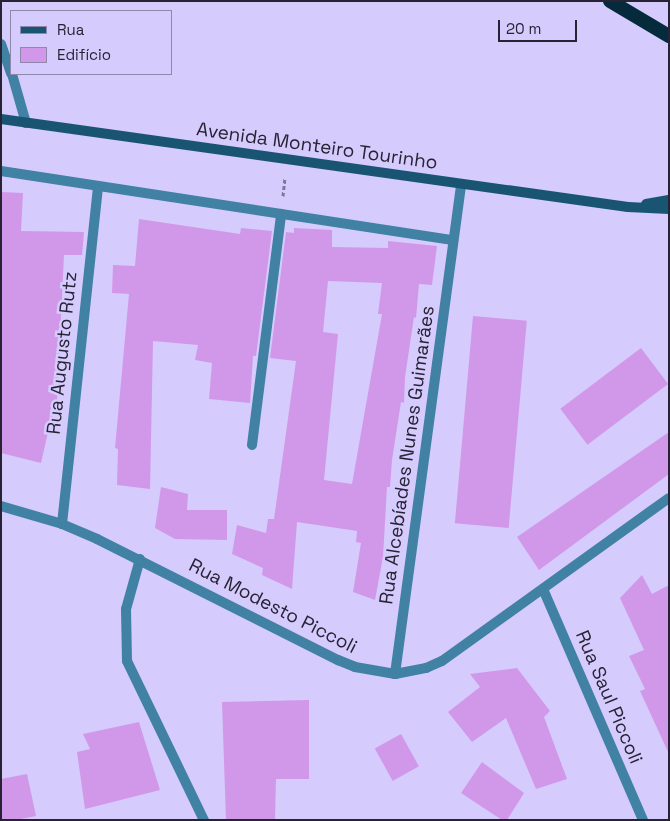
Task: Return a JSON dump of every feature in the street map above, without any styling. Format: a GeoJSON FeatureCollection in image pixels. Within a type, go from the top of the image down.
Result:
{"type":"FeatureCollection","features":[{"type":"Feature","properties":{"kind":"highway"},"geometry":{"type":"LineString","coordinates":[[610,1],[669,36]]}},
{"type":"Feature","properties":{"kind":"main road","name":"Avenida Monteiro Tourinho"},"geometry":{"type":"LineString","coordinates":[[1,119],[628,207]]}},
{"type":"Feature","properties":{"kind":"main road"},"geometry":{"type":"LineString","coordinates":[[628,207],[669,200]]}},
{"type":"Feature","properties":{"kind":"main road"},"geometry":{"type":"LineString","coordinates":[[628,207],[669,209]]}},
{"type":"Feature","properties":{"kind":"street"},"geometry":{"type":"LineString","coordinates":[[1,44],[10,70]]}},
{"type":"Feature","properties":{"kind":"street"},"geometry":{"type":"LineString","coordinates":[[12,75],[26,123]]}},
{"type":"Feature","properties":{"kind":"street"},"geometry":{"type":"LineString","coordinates":[[1,172],[453,240]]}},
{"type":"Feature","properties":{"kind":"street","name":"Rua Alcebíades Nunes Guimarães"},"geometry":{"type":"LineString","coordinates":[[395,674],[461,184]]}},
{"type":"Feature","properties":{"kind":"street","name":"Rua Augusto Rutz"},"geometry":{"type":"LineString","coordinates":[[62,524],[98,186]]}},
{"type":"Feature","properties":{"kind":"street"},"geometry":{"type":"LineString","coordinates":[[252,445],[281,214]]}},
{"type":"Feature","properties":{"kind":"street","name":"Rua Modesto Piccoli"},"geometry":{"type":"LineString","coordinates":[[1,506],[62,524],[140,559],[338,660],[355,667],[395,674],[426,668],[442,661],[669,498]]}},
{"type":"Feature","properties":{"kind":"street"},"geometry":{"type":"LineString","coordinates":[[140,559],[126,608],[127,661],[204,820]]}},
{"type":"Feature","properties":{"kind":"street","name":"Rua Saul Piccoli"},"geometry":{"type":"LineString","coordinates":[[543,589],[643,820]]}},
{"type":"Feature","properties":{"kind":"path"},"geometry":{"type":"LineString","coordinates":[[281,214],[287,160]]}},
{"type":"Feature","properties":{"kind":"building"},"geometry":{"type":"Polygon","coordinates":[[[1,192],[23,193],[21,231],[84,232],[82,255],[64,255],[57,402],[55,402],[41,463],[1,453],[1,192]]]}},
{"type":"Feature","properties":{"kind":"building"},"geometry":{"type":"Polygon","coordinates":[[[139,219],[240,234],[241,228],[272,231],[256,356],[253,356],[250,403],[209,399],[212,363],[195,360],[198,345],[153,341],[150,489],[117,485],[118,449],[115,448],[129,294],[112,293],[113,265],[135,266],[139,219]]]}},
{"type":"Feature","properties":{"kind":"building"},"geometry":{"type":"Polygon","coordinates":[[[294,228],[332,230],[332,247],[388,248],[388,241],[437,246],[432,285],[419,284],[416,318],[414,317],[405,377],[404,403],[401,402],[390,487],[387,487],[383,557],[375,600],[353,592],[361,543],[356,542],[357,531],[297,522],[292,589],[262,575],[263,568],[232,554],[237,525],[266,533],[268,519],[274,519],[296,361],[270,358],[286,232],[294,233],[294,228]],[[328,281],[323,332],[338,334],[324,480],[352,484],[382,314],[378,314],[382,283],[328,281]]]}},
{"type":"Feature","properties":{"kind":"building"},"geometry":{"type":"Polygon","coordinates":[[[473,316],[527,321],[509,528],[455,523],[473,316]]]}},
{"type":"Feature","properties":{"kind":"building"},"geometry":{"type":"Polygon","coordinates":[[[641,348],[668,384],[587,445],[560,409],[641,348]]]}},
{"type":"Feature","properties":{"kind":"building"},"geometry":{"type":"Polygon","coordinates":[[[669,432],[669,474],[539,570],[517,537],[669,432]]]}},
{"type":"Feature","properties":{"kind":"building"},"geometry":{"type":"Polygon","coordinates":[[[161,487],[188,494],[187,510],[227,510],[227,540],[175,539],[155,528],[161,487]]]}},
{"type":"Feature","properties":{"kind":"building"},"geometry":{"type":"Polygon","coordinates":[[[642,575],[652,594],[669,585],[669,754],[640,691],[645,689],[629,656],[644,650],[620,598],[642,575]]]}},
{"type":"Feature","properties":{"kind":"building"},"geometry":{"type":"Polygon","coordinates":[[[517,668],[550,711],[544,717],[567,779],[536,789],[506,718],[472,742],[448,712],[480,687],[470,674],[517,668]]]}},
{"type":"Feature","properties":{"kind":"building"},"geometry":{"type":"Polygon","coordinates":[[[309,700],[309,779],[276,779],[275,820],[226,820],[222,702],[309,700]]]}},
{"type":"Feature","properties":{"kind":"building"},"geometry":{"type":"Polygon","coordinates":[[[139,722],[160,790],[85,809],[77,752],[90,749],[83,734],[139,722]]]}},
{"type":"Feature","properties":{"kind":"building"},"geometry":{"type":"Polygon","coordinates":[[[401,734],[419,766],[393,781],[375,749],[401,734]]]}},
{"type":"Feature","properties":{"kind":"building"},"geometry":{"type":"Polygon","coordinates":[[[482,762],[524,793],[507,820],[502,820],[461,793],[482,762]]]}},
{"type":"Feature","properties":{"kind":"building"},"geometry":{"type":"Polygon","coordinates":[[[27,774],[36,816],[16,820],[1,820],[1,779],[27,774]]]}}]}
